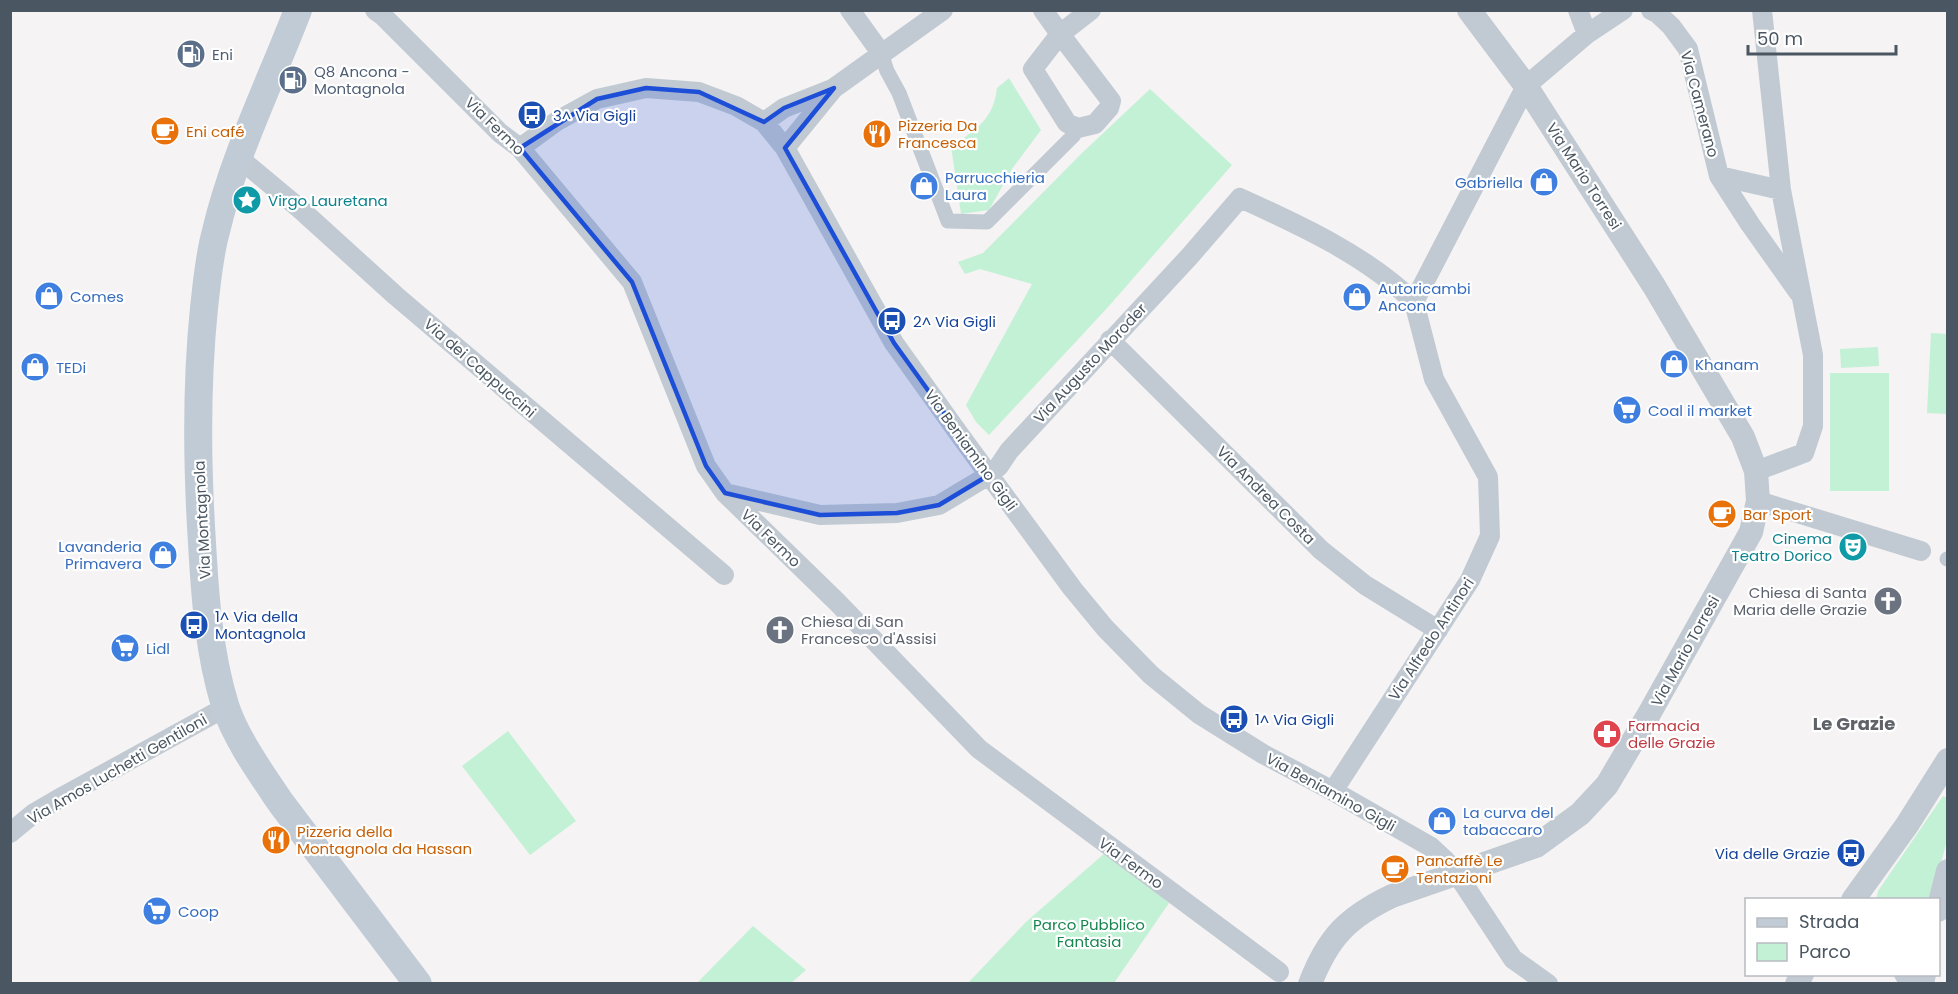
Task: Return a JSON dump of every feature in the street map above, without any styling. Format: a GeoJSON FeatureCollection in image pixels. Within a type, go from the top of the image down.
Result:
{"type":"FeatureCollection","features":[{"type":"Feature","properties":{"kind":"main road","name":"Via Montagnola"},"geometry":{"type":"LineString","coordinates":[[298,10],[239,158],[216,232],[207,276],[199,364],[199,494],[205,592],[218,676],[226,706],[263,777],[418,984]]}},
{"type":"Feature","properties":{"kind":"street","name":"Via Fermo"},"geometry":{"type":"LineString","coordinates":[[375,10],[500,133],[520,148],[632,282],[706,466],[725,493],[837,602],[979,748],[1279,972]]}},
{"type":"Feature","properties":{"kind":"street"},"geometry":{"type":"LineString","coordinates":[[850,10],[881,53],[887,71],[899,93],[948,221],[984,229],[987,222],[1073,136],[1078,128]]}},
{"type":"Feature","properties":{"kind":"street"},"geometry":{"type":"LineString","coordinates":[[785,148],[834,88],[943,10]]}},
{"type":"Feature","properties":{"kind":"street"},"geometry":{"type":"LineString","coordinates":[[1043,10],[1060,34],[1111,101],[1109,108],[1095,124],[1078,128],[1067,123],[1033,69],[1060,34],[1091,10]]}},
{"type":"Feature","properties":{"kind":"street","name":"Via Mario Torresi"},"geometry":{"type":"LineString","coordinates":[[1310,984],[1321,958],[1332,941],[1358,914],[1392,896],[1536,846],[1580,814],[1607,785],[1751,532],[1758,501],[1756,471],[1743,437],[1678,326],[1526,86],[1469,10]]}},
{"type":"Feature","properties":{"kind":"street"},"geometry":{"type":"LineString","coordinates":[[1578,10],[1587,34]]}},
{"type":"Feature","properties":{"kind":"street"},"geometry":{"type":"LineString","coordinates":[[1414,302],[1526,86],[1587,34],[1623,10]]}},
{"type":"Feature","properties":{"kind":"street","name":"Via Camerano"},"geometry":{"type":"LineString","coordinates":[[1651,10],[1671,26],[1688,49],[1719,176],[1804,300]]}},
{"type":"Feature","properties":{"kind":"street","name":"Via Camerano"},"geometry":{"type":"LineString","coordinates":[[1756,471],[1804,453],[1813,426],[1813,355],[1781,190],[1762,10]]}},
{"type":"Feature","properties":{"kind":"street","name":"Via Beniamino Gigli"},"geometry":{"type":"LineString","coordinates":[[520,148],[557,121],[597,99],[646,88],[699,93],[736,106],[764,122],[785,148],[894,343],[1072,588],[1104,628],[1151,675],[1199,714],[1263,754],[1431,847],[1457,874],[1513,959],[1548,984]]}},
{"type":"Feature","properties":{"kind":"street"},"geometry":{"type":"LineString","coordinates":[[764,122],[784,108],[834,88]]}},
{"type":"Feature","properties":{"kind":"street","name":"Via dei Cappuccini"},"geometry":{"type":"LineString","coordinates":[[239,158],[299,208],[396,296],[724,575]]}},
{"type":"Feature","properties":{"kind":"street","name":"Via Camerano"},"geometry":{"type":"LineString","coordinates":[[1719,176],[1781,190]]}},
{"type":"Feature","properties":{"kind":"street","name":"Via Augusto Moroder"},"geometry":{"type":"LineString","coordinates":[[725,493],[820,514],[897,513],[939,505],[989,475],[999,466],[1009,451],[1189,257],[1240,198],[1294,222],[1364,263],[1394,283],[1414,302]]}},
{"type":"Feature","properties":{"kind":"street","name":"Via Alfredo Antinori"},"geometry":{"type":"LineString","coordinates":[[1333,791],[1470,580],[1490,536],[1488,477],[1434,379],[1414,302]]}},
{"type":"Feature","properties":{"kind":"street","name":"Via Andrea Costa"},"geometry":{"type":"LineString","coordinates":[[1110,340],[1321,550],[1365,585],[1438,630]]}},
{"type":"Feature","properties":{"kind":"street"},"geometry":{"type":"LineString","coordinates":[[1758,501],[1921,551]]}},
{"type":"Feature","properties":{"kind":"street","name":"Via Amos Luchetti Gentiloni"},"geometry":{"type":"LineString","coordinates":[[10,833],[33,814],[226,706]]}},
{"type":"Feature","properties":{"kind":"street"},"geometry":{"type":"LineString","coordinates":[[1857,898],[1945,769]]}},
{"type":"Feature","properties":{"kind":"street"},"geometry":{"type":"LineString","coordinates":[[1940,901],[1947,871]]}},
{"type":"Feature","properties":{"kind":"highlighted area"},"geometry":{"type":"Polygon","coordinates":[[[646,88],[699,92],[764,122],[784,108],[834,88],[785,148],[894,343],[989,475],[939,505],[897,513],[820,515],[725,493],[706,466],[632,282],[520,148],[597,99],[646,88]]]}},
{"type":"Feature","properties":{"kind":"green space"},"geometry":{"type":"Polygon","coordinates":[[[1009,78],[1041,130],[1012,169],[989,210],[961,214],[951,146],[976,129],[988,116],[997,88],[1009,78]]]}},
{"type":"Feature","properties":{"kind":"green space"},"geometry":{"type":"Polygon","coordinates":[[[1150,89],[1232,165],[1109,306],[989,435],[976,422],[966,405],[1032,284],[980,269],[965,274],[958,262],[983,253],[1081,154],[1150,89]]]}},
{"type":"Feature","properties":{"kind":"green space"},"geometry":{"type":"Polygon","coordinates":[[[1931,333],[1947,334],[1947,414],[1927,413],[1931,333]]]}},
{"type":"Feature","properties":{"kind":"green space"},"geometry":{"type":"Polygon","coordinates":[[[1878,347],[1879,366],[1841,368],[1840,349],[1878,347]]]}},
{"type":"Feature","properties":{"kind":"green space"},"geometry":{"type":"Polygon","coordinates":[[[1830,373],[1889,373],[1889,491],[1830,491],[1830,373]]]}},
{"type":"Feature","properties":{"kind":"green space"},"geometry":{"type":"Polygon","coordinates":[[[508,731],[576,821],[530,855],[462,766],[508,731]]]}},
{"type":"Feature","properties":{"kind":"green space"},"geometry":{"type":"Polygon","coordinates":[[[1943,796],[1947,798],[1947,840],[1932,898],[1876,898],[1878,891],[1943,796]]]}},
{"type":"Feature","properties":{"kind":"green space","name":"Parco Pubblico Fantasia"},"geometry":{"type":"Polygon","coordinates":[[[1106,852],[1169,903],[1114,983],[967,984],[1026,922],[1106,852]]]}},
{"type":"Feature","properties":{"kind":"green space"},"geometry":{"type":"Polygon","coordinates":[[[753,926],[806,970],[791,983],[697,983],[753,926]]]}},
{"type":"Feature","properties":{"kind":"place","name":"Eni"},"geometry":{"type":"Point","coordinates":[191,54]}},
{"type":"Feature","properties":{"kind":"place","name":"Q8 Ancona - Montagnola"},"geometry":{"type":"Point","coordinates":[293,80]}},
{"type":"Feature","properties":{"kind":"place","name":"3^ Via Gigli"},"geometry":{"type":"Point","coordinates":[532,115]}},
{"type":"Feature","properties":{"kind":"place","name":"Eni café"},"geometry":{"type":"Point","coordinates":[165,131]}},
{"type":"Feature","properties":{"kind":"place","name":"Pizzeria Da Francesca"},"geometry":{"type":"Point","coordinates":[877,134]}},
{"type":"Feature","properties":{"kind":"place","name":"Gabriella"},"geometry":{"type":"Point","coordinates":[1544,182]}},
{"type":"Feature","properties":{"kind":"place","name":"Parrucchieria Laura"},"geometry":{"type":"Point","coordinates":[924,186]}},
{"type":"Feature","properties":{"kind":"place","name":"Virgo Lauretana"},"geometry":{"type":"Point","coordinates":[247,200]}},
{"type":"Feature","properties":{"kind":"place","name":"Comes"},"geometry":{"type":"Point","coordinates":[49,296]}},
{"type":"Feature","properties":{"kind":"place","name":"Autoricambi Ancona"},"geometry":{"type":"Point","coordinates":[1357,297]}},
{"type":"Feature","properties":{"kind":"place","name":"2^ Via Gigli"},"geometry":{"type":"Point","coordinates":[892,321]}},
{"type":"Feature","properties":{"kind":"place","name":"Khanam"},"geometry":{"type":"Point","coordinates":[1674,364]}},
{"type":"Feature","properties":{"kind":"place","name":"TEDi"},"geometry":{"type":"Point","coordinates":[35,367]}},
{"type":"Feature","properties":{"kind":"place","name":"Coal il market"},"geometry":{"type":"Point","coordinates":[1627,410]}},
{"type":"Feature","properties":{"kind":"place","name":"Bar Sport"},"geometry":{"type":"Point","coordinates":[1722,514]}},
{"type":"Feature","properties":{"kind":"place","name":"Cinema Teatro Dorico"},"geometry":{"type":"Point","coordinates":[1853,547]}},
{"type":"Feature","properties":{"kind":"place","name":"Lavanderia Primavera"},"geometry":{"type":"Point","coordinates":[163,555]}},
{"type":"Feature","properties":{"kind":"place","name":"Chiesa di Santa Maria delle Grazie"},"geometry":{"type":"Point","coordinates":[1888,601]}},
{"type":"Feature","properties":{"kind":"place","name":"1^ Via della Montagnola"},"geometry":{"type":"Point","coordinates":[194,625]}},
{"type":"Feature","properties":{"kind":"place","name":"Chiesa di San Francesco d'Assisi"},"geometry":{"type":"Point","coordinates":[780,630]}},
{"type":"Feature","properties":{"kind":"place","name":"Lidl"},"geometry":{"type":"Point","coordinates":[125,648]}},
{"type":"Feature","properties":{"kind":"place","name":"1^ Via Gigli"},"geometry":{"type":"Point","coordinates":[1234,719]}},
{"type":"Feature","properties":{"kind":"place","name":"Farmacia delle Grazie"},"geometry":{"type":"Point","coordinates":[1607,734]}},
{"type":"Feature","properties":{"kind":"place","name":"La curva del tabaccaro"},"geometry":{"type":"Point","coordinates":[1442,821]}},
{"type":"Feature","properties":{"kind":"place","name":"Pizzeria della Montagnola da Hassan"},"geometry":{"type":"Point","coordinates":[276,840]}},
{"type":"Feature","properties":{"kind":"place","name":"Via delle Grazie"},"geometry":{"type":"Point","coordinates":[1851,853]}},
{"type":"Feature","properties":{"kind":"place","name":"Pancaffè Le Tentazioni"},"geometry":{"type":"Point","coordinates":[1395,869]}},
{"type":"Feature","properties":{"kind":"place","name":"Coop"},"geometry":{"type":"Point","coordinates":[157,911]}},
{"type":"Feature","properties":{"kind":"district","name":"Le Grazie"},"geometry":{"type":"Point","coordinates":[1854,723]}}]}
